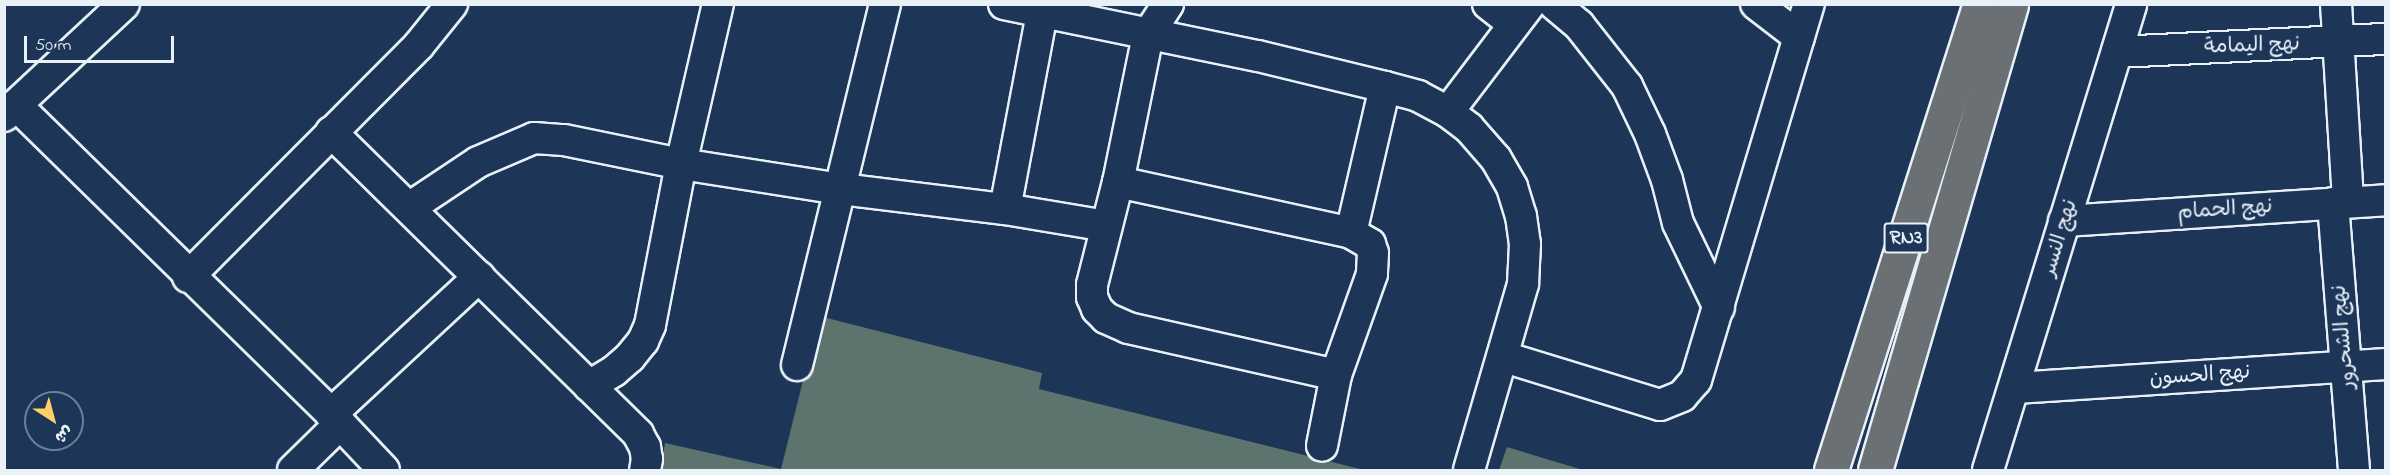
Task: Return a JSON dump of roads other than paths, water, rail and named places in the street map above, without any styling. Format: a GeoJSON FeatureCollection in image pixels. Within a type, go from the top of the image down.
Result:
{"type":"FeatureCollection","features":[{"type":"Feature","properties":{"kind":"highway","name":"RN3"},"geometry":{"type":"LineString","coordinates":[[1831,471],[1980,4]]}},
{"type":"Feature","properties":{"kind":"highway","name":"RN3"},"geometry":{"type":"LineString","coordinates":[[1875,471],[2011,4]]}},
{"type":"Feature","properties":{"kind":"street"},"geometry":{"type":"LineString","coordinates":[[124,4],[10,110],[336,419],[384,471]]}},
{"type":"Feature","properties":{"kind":"street"},"geometry":{"type":"LineString","coordinates":[[188,277],[431,33],[452,4]]}},
{"type":"Feature","properties":{"kind":"street"},"geometry":{"type":"LineString","coordinates":[[589,386],[614,371],[630,357],[643,341],[650,324],[681,164],[718,4]]}},
{"type":"Feature","properties":{"kind":"street"},"geometry":{"type":"LineString","coordinates":[[797,365],[885,4]]}},
{"type":"Feature","properties":{"kind":"street"},"geometry":{"type":"LineString","coordinates":[[1168,4],[1148,34],[1118,182],[1092,285],[1092,297],[1097,309],[1106,318],[1128,328],[1336,375]]}},
{"type":"Feature","properties":{"kind":"street"},"geometry":{"type":"LineString","coordinates":[[1448,112],[1522,14],[1488,4]]}},
{"type":"Feature","properties":{"kind":"street"},"geometry":{"type":"LineString","coordinates":[[1554,4],[1579,25],[1627,86],[1664,171],[1678,223],[1719,308]]}},
{"type":"Feature","properties":{"kind":"street"},"geometry":{"type":"LineString","coordinates":[[1756,4],[1799,37]]}},
{"type":"Feature","properties":{"kind":"street"},"geometry":{"type":"LineString","coordinates":[[1504,357],[1660,405],[1682,396],[1696,380],[1809,4]]}},
{"type":"Feature","properties":{"kind":"street","name":"نهج النسر"},"geometry":{"type":"LineString","coordinates":[[1988,471],[2131,4]]}},
{"type":"Feature","properties":{"kind":"street","name":"نهج الشحرور"},"geometry":{"type":"LineString","coordinates":[[2336,4],[2340,203],[2354,471]]}},
{"type":"Feature","properties":{"kind":"street"},"geometry":{"type":"LineString","coordinates":[[1005,209],[1024,8],[1258,56],[1385,87],[1418,96],[1448,112],[1469,128],[1497,159],[1512,187],[1521,216],[1525,244],[1523,284],[1504,357],[1469,471]]}},
{"type":"Feature","properties":{"kind":"street","name":"نهج اليمامة"},"geometry":{"type":"LineString","coordinates":[[2118,52],[2385,39]]}},
{"type":"Feature","properties":{"kind":"street"},"geometry":{"type":"LineString","coordinates":[[1352,233],[1385,87]]}},
{"type":"Feature","properties":{"kind":"street"},"geometry":{"type":"LineString","coordinates":[[331,132],[638,434],[645,447],[647,459],[645,471]]}},
{"type":"Feature","properties":{"kind":"street"},"geometry":{"type":"LineString","coordinates":[[409,207],[478,162],[534,138],[564,140],[681,164],[841,189],[1005,209],[1107,226]]}},
{"type":"Feature","properties":{"kind":"street"},"geometry":{"type":"LineString","coordinates":[[1118,182],[1352,233],[1363,237],[1370,244],[1373,263],[1336,375],[1322,446]]}},
{"type":"Feature","properties":{"kind":"street","name":"نهج الحمام"},"geometry":{"type":"LineString","coordinates":[[2064,221],[2385,200]]}},
{"type":"Feature","properties":{"kind":"street"},"geometry":{"type":"LineString","coordinates":[[293,471],[336,419],[479,277]]}},
{"type":"Feature","properties":{"kind":"street","name":"نهج الحسون"},"geometry":{"type":"LineString","coordinates":[[2015,388],[2385,364]]}}]}
